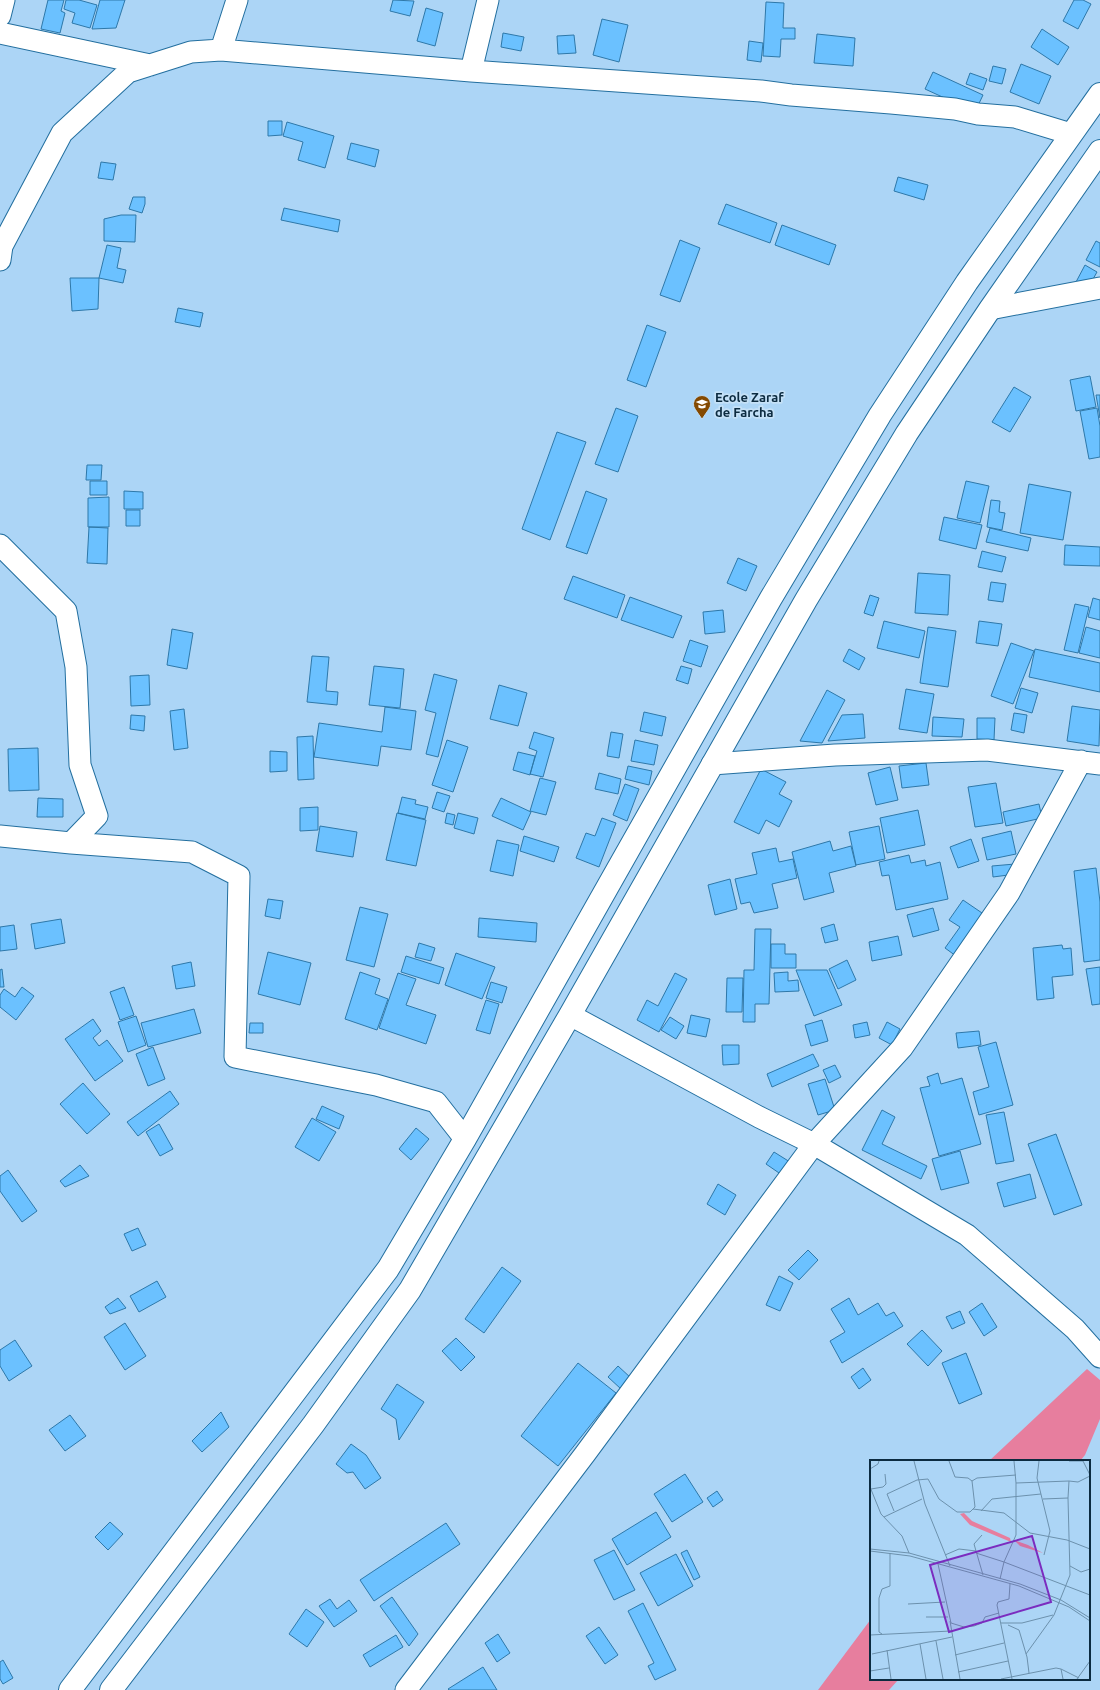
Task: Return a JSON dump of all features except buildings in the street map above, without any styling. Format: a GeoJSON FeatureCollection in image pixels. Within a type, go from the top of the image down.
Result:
{"type":"FeatureCollection","features":[{"type":"Feature","properties":{"kind":"street"},"geometry":{"type":"LineString","coordinates":[[0,16],[4,0]]}},
{"type":"Feature","properties":{"kind":"street"},"geometry":{"type":"LineString","coordinates":[[221,50],[237,0]]}},
{"type":"Feature","properties":{"kind":"street"},"geometry":{"type":"LineString","coordinates":[[471,71],[488,0]]}},
{"type":"Feature","properties":{"kind":"street"},"geometry":{"type":"LineString","coordinates":[[0,33],[151,65]]}},
{"type":"Feature","properties":{"kind":"street"},"geometry":{"type":"LineString","coordinates":[[0,260],[2,246],[62,133],[128,72],[191,52],[221,50],[471,71],[761,91],[791,95],[899,103],[955,109],[978,114],[1015,117],[1071,134]]}},
{"type":"Feature","properties":{"kind":"street"},"geometry":{"type":"LineString","coordinates":[[70,1690],[388,1269],[465,1139],[771,598],[880,415],[967,282],[1100,94]]}},
{"type":"Feature","properties":{"kind":"street"},"geometry":{"type":"LineString","coordinates":[[111,1690],[313,1425],[410,1290],[570,1015],[806,600],[907,433],[990,308],[1100,151]]}},
{"type":"Feature","properties":{"kind":"street"},"geometry":{"type":"LineString","coordinates":[[990,308],[1100,288]]}},
{"type":"Feature","properties":{"kind":"street"},"geometry":{"type":"LineString","coordinates":[[880,415],[907,433]]}},
{"type":"Feature","properties":{"kind":"street"},"geometry":{"type":"LineString","coordinates":[[0,545],[66,611],[76,667],[80,765],[97,816],[71,843]]}},
{"type":"Feature","properties":{"kind":"street"},"geometry":{"type":"LineString","coordinates":[[406,1690],[585,1454],[814,1144],[902,1048],[1009,893],[1090,763],[987,750],[836,755],[712,764]]}},
{"type":"Feature","properties":{"kind":"street"},"geometry":{"type":"LineString","coordinates":[[0,836],[192,852],[239,876],[235,1057],[376,1085],[436,1102],[465,1139]]}},
{"type":"Feature","properties":{"kind":"street"},"geometry":{"type":"LineString","coordinates":[[570,1015],[759,1117],[814,1144],[967,1236],[1075,1329],[1100,1357]]}},
{"type":"Feature","properties":{"kind":"shaded area"},"geometry":{"type":"Polygon","coordinates":[[[1087,1369],[1100,1380],[1100,1419],[1085,1455],[1081,1460],[990,1460],[1087,1369]]]}},
{"type":"Feature","properties":{"kind":"shaded area"},"geometry":{"type":"Polygon","coordinates":[[[870,1620],[870,1680],[898,1680],[889,1690],[818,1690],[870,1620]]]}},
{"type":"Feature","properties":{"kind":"place","name":"Ecole Zaraf de Farcha"},"geometry":{"type":"Point","coordinates":[702,419]}}]}
